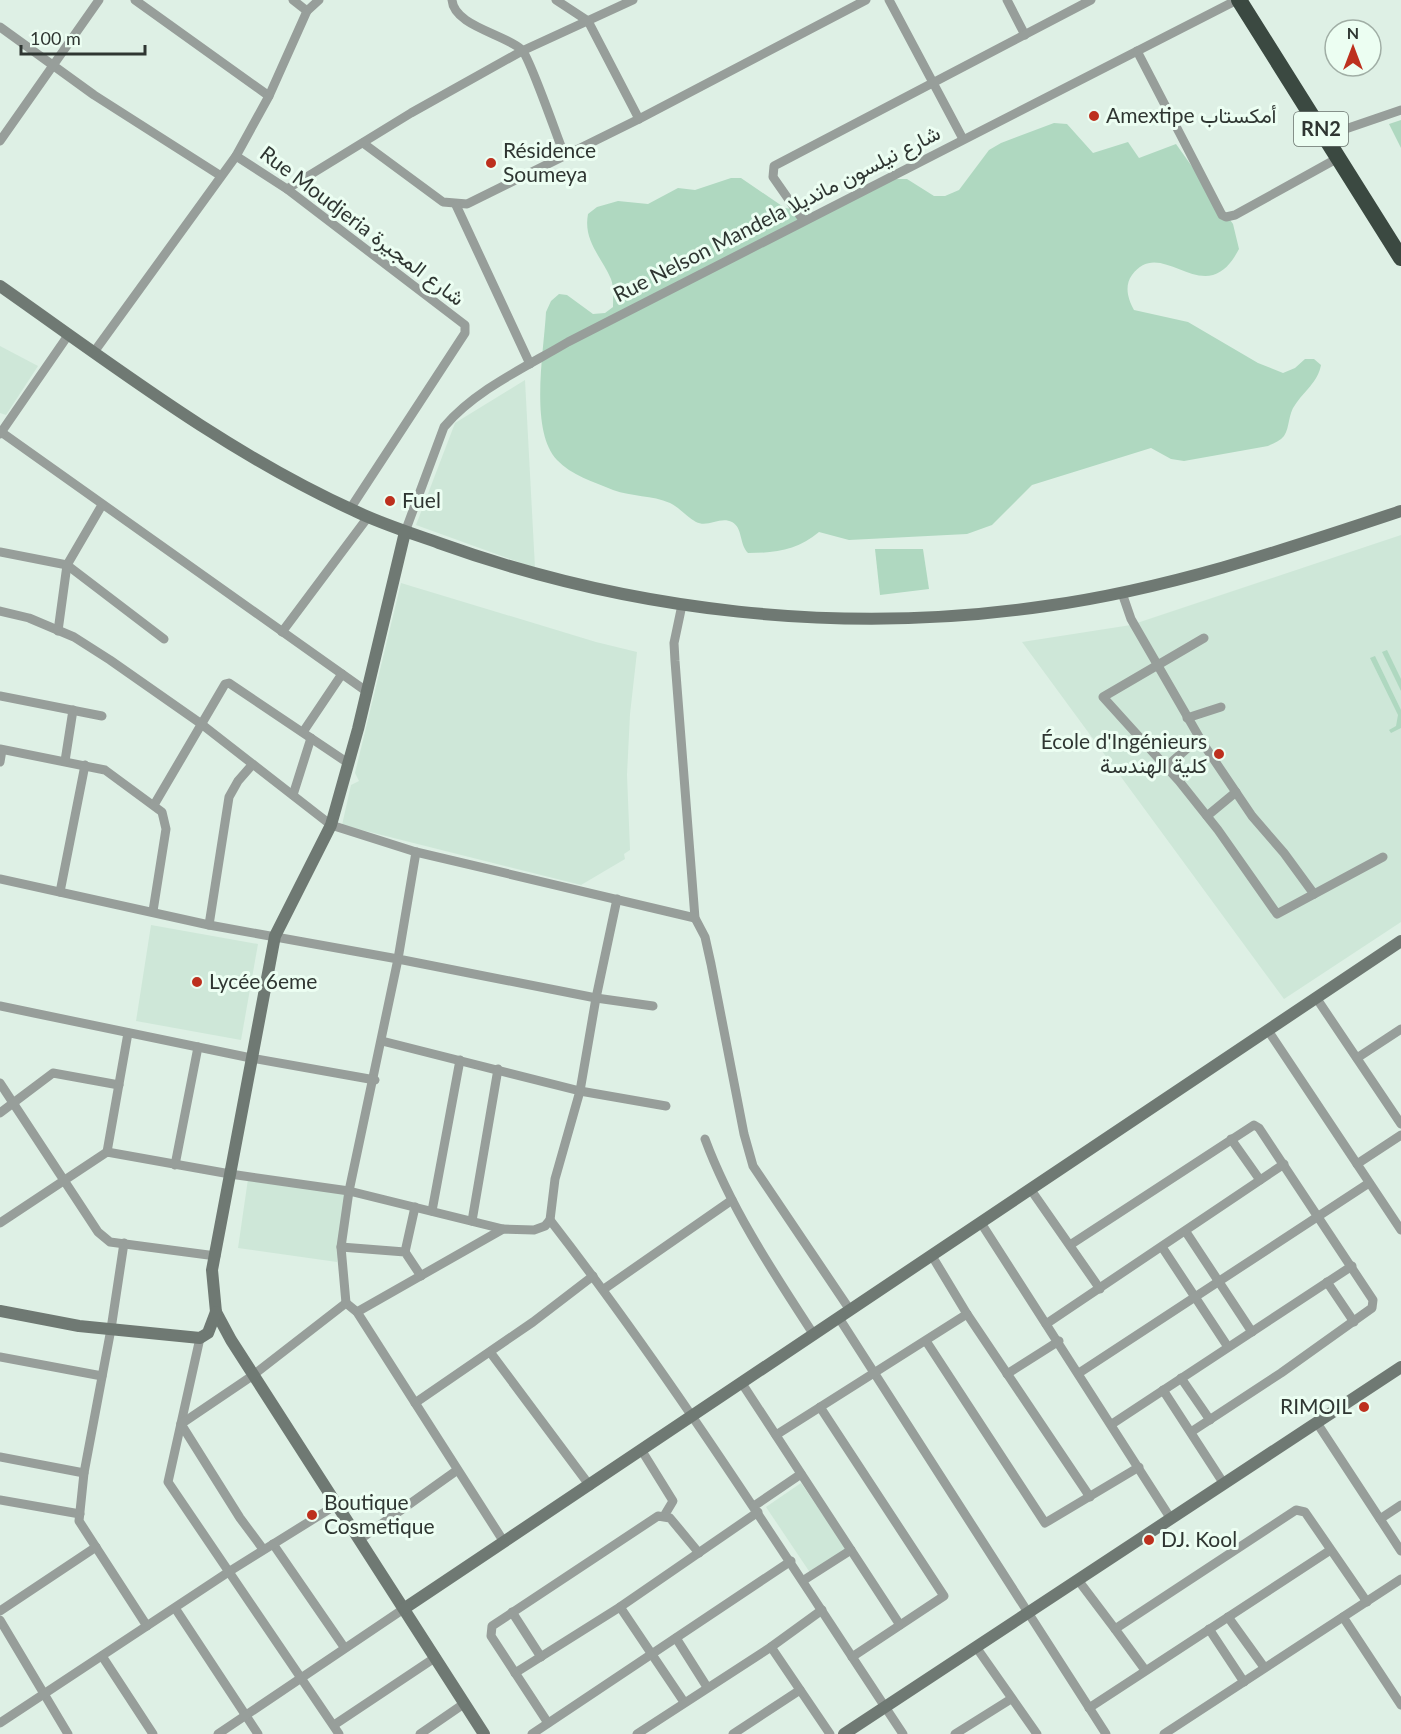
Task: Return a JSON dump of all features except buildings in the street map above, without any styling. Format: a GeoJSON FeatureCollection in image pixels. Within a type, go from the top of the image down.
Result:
{"type":"FeatureCollection","features":[{"type":"Feature","properties":{"kind":"highway","name":"RN2"},"geometry":{"type":"LineString","coordinates":[[1238,0],[1401,258]]}},
{"type":"Feature","properties":{"kind":"street"},"geometry":{"type":"LineString","coordinates":[[0,141],[99,0]]}},
{"type":"Feature","properties":{"kind":"street"},"geometry":{"type":"LineString","coordinates":[[135,0],[269,96]]}},
{"type":"Feature","properties":{"kind":"street"},"geometry":{"type":"LineString","coordinates":[[293,0],[308,11]]}},
{"type":"Feature","properties":{"kind":"street"},"geometry":{"type":"LineString","coordinates":[[94,352],[236,156],[269,96],[308,11],[319,0]]}},
{"type":"Feature","properties":{"kind":"street"},"geometry":{"type":"LineString","coordinates":[[452,0],[454,10],[466,20],[522,51],[564,154]]}},
{"type":"Feature","properties":{"kind":"street"},"geometry":{"type":"LineString","coordinates":[[556,0],[588,21],[639,119]]}},
{"type":"Feature","properties":{"kind":"street"},"geometry":{"type":"LineString","coordinates":[[287,189],[522,51],[633,0]]}},
{"type":"Feature","properties":{"kind":"street"},"geometry":{"type":"LineString","coordinates":[[363,143],[443,202],[456,205],[467,204],[491,194],[564,154],[639,119],[866,0]]}},
{"type":"Feature","properties":{"kind":"street"},"geometry":{"type":"LineString","coordinates":[[889,0],[935,82],[963,139]]}},
{"type":"Feature","properties":{"kind":"street"},"geometry":{"type":"LineString","coordinates":[[1007,0],[1025,35]]}},
{"type":"Feature","properties":{"kind":"street"},"geometry":{"type":"LineString","coordinates":[[803,220],[773,177],[774,166],[1091,0]]}},
{"type":"Feature","properties":{"kind":"street","name":"Rue Nelson Mandela شارع نيلسون مانديلا"},"geometry":{"type":"LineString","coordinates":[[405,532],[444,427],[452,417],[486,391],[568,342],[769,240],[803,220],[1238,0]]}},
{"type":"Feature","properties":{"kind":"street"},"geometry":{"type":"LineString","coordinates":[[0,27],[220,176]]}},
{"type":"Feature","properties":{"kind":"street"},"geometry":{"type":"LineString","coordinates":[[1137,51],[1222,215],[1226,217],[1235,214],[1338,158]]}},
{"type":"Feature","properties":{"kind":"street"},"geometry":{"type":"LineString","coordinates":[[1325,136],[1401,110]]}},
{"type":"Feature","properties":{"kind":"street","name":"Rue Moudjeria شارع المجيرة"},"geometry":{"type":"LineString","coordinates":[[236,156],[287,189],[460,321],[465,329],[350,509]]}},
{"type":"Feature","properties":{"kind":"street"},"geometry":{"type":"LineString","coordinates":[[456,205],[531,364]]}},
{"type":"Feature","properties":{"kind":"street"},"geometry":{"type":"LineString","coordinates":[[1,288],[246,453],[350,509],[405,532],[562,582],[682,605],[794,615],[906,617],[996,612],[1122,592],[1268,555],[1401,511]]}},
{"type":"Feature","properties":{"kind":"street"},"geometry":{"type":"LineString","coordinates":[[69,334],[1,433],[366,692]]}},
{"type":"Feature","properties":{"kind":"street"},"geometry":{"type":"LineString","coordinates":[[58,631],[67,565],[102,505]]}},
{"type":"Feature","properties":{"kind":"street"},"geometry":{"type":"LineString","coordinates":[[282,632],[368,517]]}},
{"type":"Feature","properties":{"kind":"street"},"geometry":{"type":"LineString","coordinates":[[405,532],[331,825],[275,936],[212,1270],[216,1312],[252,1376],[405,1608],[484,1734]]}},
{"type":"Feature","properties":{"kind":"street"},"geometry":{"type":"LineString","coordinates":[[0,552],[67,565],[164,639]]}},
{"type":"Feature","properties":{"kind":"street"},"geometry":{"type":"LineString","coordinates":[[1122,592],[1131,619],[1186,718],[1236,792],[1314,894]]}},
{"type":"Feature","properties":{"kind":"street"},"geometry":{"type":"LineString","coordinates":[[682,605],[674,652],[695,918],[705,937],[744,1134],[753,1166],[850,1310]]}},
{"type":"Feature","properties":{"kind":"street"},"geometry":{"type":"LineString","coordinates":[[0,611],[28,618],[58,631],[110,660],[200,723],[331,825],[416,852],[695,918]]}},
{"type":"Feature","properties":{"kind":"street"},"geometry":{"type":"LineString","coordinates":[[1204,638],[1103,697],[1207,816],[1277,914],[1383,857]]}},
{"type":"Feature","properties":{"kind":"street"},"geometry":{"type":"LineString","coordinates":[[293,795],[307,735],[342,674]]}},
{"type":"Feature","properties":{"kind":"street"},"geometry":{"type":"LineString","coordinates":[[154,805],[200,723],[225,684],[229,683],[348,763]]}},
{"type":"Feature","properties":{"kind":"street"},"geometry":{"type":"LineString","coordinates":[[0,696],[102,716]]}},
{"type":"Feature","properties":{"kind":"street"},"geometry":{"type":"LineString","coordinates":[[1186,718],[1221,707]]}},
{"type":"Feature","properties":{"kind":"street"},"geometry":{"type":"LineString","coordinates":[[65,761],[73,710]]}},
{"type":"Feature","properties":{"kind":"street"},"geometry":{"type":"LineString","coordinates":[[1166,767],[1199,738]]}},
{"type":"Feature","properties":{"kind":"street"},"geometry":{"type":"LineString","coordinates":[[0,762],[1,749],[85,765],[113,774],[154,805],[165,817],[166,828],[153,911]]}},
{"type":"Feature","properties":{"kind":"street"},"geometry":{"type":"LineString","coordinates":[[60,892],[85,765]]}},
{"type":"Feature","properties":{"kind":"street"},"geometry":{"type":"LineString","coordinates":[[209,925],[229,797],[238,781],[252,765]]}},
{"type":"Feature","properties":{"kind":"street"},"geometry":{"type":"LineString","coordinates":[[1207,816],[1236,792]]}},
{"type":"Feature","properties":{"kind":"street"},"geometry":{"type":"LineString","coordinates":[[416,852],[375,1080],[349,1191],[341,1247],[346,1303],[357,1312],[456,1471],[504,1542]]}},
{"type":"Feature","properties":{"kind":"street"},"geometry":{"type":"LineString","coordinates":[[0,879],[209,925],[596,998],[653,1006]]}},
{"type":"Feature","properties":{"kind":"street"},"geometry":{"type":"LineString","coordinates":[[0,1224],[107,1152],[230,1174],[349,1191],[503,1229],[534,1230],[545,1226],[550,1220],[555,1179],[580,1091],[596,998],[617,899]]}},
{"type":"Feature","properties":{"kind":"street"},"geometry":{"type":"LineString","coordinates":[[218,1734],[344,1647],[743,1384],[1401,941]]}},
{"type":"Feature","properties":{"kind":"street"},"geometry":{"type":"LineString","coordinates":[[1317,999],[1401,1124]]}},
{"type":"Feature","properties":{"kind":"street"},"geometry":{"type":"LineString","coordinates":[[0,1006],[251,1058],[375,1080]]}},
{"type":"Feature","properties":{"kind":"street"},"geometry":{"type":"LineString","coordinates":[[1357,1058],[1401,1029]]}},
{"type":"Feature","properties":{"kind":"street"},"geometry":{"type":"LineString","coordinates":[[1269,1032],[1401,1230]]}},
{"type":"Feature","properties":{"kind":"street"},"geometry":{"type":"LineString","coordinates":[[107,1152],[128,1033]]}},
{"type":"Feature","properties":{"kind":"street"},"geometry":{"type":"LineString","coordinates":[[382,1041],[580,1091],[666,1106]]}},
{"type":"Feature","properties":{"kind":"street"},"geometry":{"type":"LineString","coordinates":[[175,1164],[198,1047]]}},
{"type":"Feature","properties":{"kind":"street"},"geometry":{"type":"LineString","coordinates":[[432,1211],[460,1060]]}},
{"type":"Feature","properties":{"kind":"street"},"geometry":{"type":"LineString","coordinates":[[472,1221],[498,1069]]}},
{"type":"Feature","properties":{"kind":"street"},"geometry":{"type":"LineString","coordinates":[[0,1113],[53,1073],[119,1085]]}},
{"type":"Feature","properties":{"kind":"street"},"geometry":{"type":"LineString","coordinates":[[0,1083],[98,1232],[110,1242],[216,1256]]}},
{"type":"Feature","properties":{"kind":"street"},"geometry":{"type":"LineString","coordinates":[[1070,1245],[1254,1125],[1284,1164],[1352,1266],[1374,1304],[1354,1322],[1191,1432]]}},
{"type":"Feature","properties":{"kind":"street"},"geometry":{"type":"LineString","coordinates":[[1357,1164],[1401,1135]]}},
{"type":"Feature","properties":{"kind":"street"},"geometry":{"type":"LineString","coordinates":[[705,1139],[732,1200],[765,1259],[814,1335]]}},
{"type":"Feature","properties":{"kind":"street"},"geometry":{"type":"LineString","coordinates":[[1231,1139],[1260,1180]]}},
{"type":"Feature","properties":{"kind":"street"},"geometry":{"type":"LineString","coordinates":[[1046,1324],[1284,1164]]}},
{"type":"Feature","properties":{"kind":"street"},"geometry":{"type":"LineString","coordinates":[[1079,1373],[1370,1183]]}},
{"type":"Feature","properties":{"kind":"street"},"geometry":{"type":"LineString","coordinates":[[1031,1190],[1100,1289]]}},
{"type":"Feature","properties":{"kind":"street"},"geometry":{"type":"LineString","coordinates":[[604,1289],[732,1200]]}},
{"type":"Feature","properties":{"kind":"street"},"geometry":{"type":"LineString","coordinates":[[414,1207],[405,1252],[421,1276]]}},
{"type":"Feature","properties":{"kind":"street"},"geometry":{"type":"LineString","coordinates":[[550,1220],[604,1289],[756,1509],[903,1734]]}},
{"type":"Feature","properties":{"kind":"street"},"geometry":{"type":"LineString","coordinates":[[981,1223],[1059,1341],[1171,1519]]}},
{"type":"Feature","properties":{"kind":"street"},"geometry":{"type":"LineString","coordinates":[[357,1312],[503,1229]]}},
{"type":"Feature","properties":{"kind":"street"},"geometry":{"type":"LineString","coordinates":[[1185,1232],[1252,1332]]}},
{"type":"Feature","properties":{"kind":"street"},"geometry":{"type":"LineString","coordinates":[[124,1244],[111,1329],[84,1473],[80,1514],[81,1527],[147,1626]]}},
{"type":"Feature","properties":{"kind":"street"},"geometry":{"type":"LineString","coordinates":[[341,1247],[405,1252]]}},
{"type":"Feature","properties":{"kind":"street"},"geometry":{"type":"LineString","coordinates":[[1162,1247],[1228,1347]]}},
{"type":"Feature","properties":{"kind":"street"},"geometry":{"type":"LineString","coordinates":[[932,1256],[967,1314],[1090,1497]]}},
{"type":"Feature","properties":{"kind":"street"},"geometry":{"type":"LineString","coordinates":[[1112,1424],[1352,1266]]}},
{"type":"Feature","properties":{"kind":"street"},"geometry":{"type":"LineString","coordinates":[[415,1402],[490,1352],[593,1276]]}},
{"type":"Feature","properties":{"kind":"street"},"geometry":{"type":"LineString","coordinates":[[1327,1282],[1354,1322]]}},
{"type":"Feature","properties":{"kind":"street"},"geometry":{"type":"LineString","coordinates":[[181,1424],[252,1376],[346,1303]]}},
{"type":"Feature","properties":{"kind":"street"},"geometry":{"type":"LineString","coordinates":[[0,1311],[111,1329],[231,1340]]}},
{"type":"Feature","properties":{"kind":"street"},"geometry":{"type":"LineString","coordinates":[[216,1312],[208,1333],[200,1338],[168,1482],[336,1730],[436,1657]]}},
{"type":"Feature","properties":{"kind":"street"},"geometry":{"type":"LineString","coordinates":[[776,1435],[967,1314]]}},
{"type":"Feature","properties":{"kind":"street"},"geometry":{"type":"LineString","coordinates":[[839,1318],[1089,1708],[1102,1732]]}},
{"type":"Feature","properties":{"kind":"street"},"geometry":{"type":"LineString","coordinates":[[926,1341],[1041,1520],[1050,1522],[1139,1467]]}},
{"type":"Feature","properties":{"kind":"street"},"geometry":{"type":"LineString","coordinates":[[1007,1374],[1059,1341]]}},
{"type":"Feature","properties":{"kind":"street"},"geometry":{"type":"LineString","coordinates":[[490,1352],[590,1486]]}},
{"type":"Feature","properties":{"kind":"street"},"geometry":{"type":"LineString","coordinates":[[0,1357],[102,1376]]}},
{"type":"Feature","properties":{"kind":"street"},"geometry":{"type":"LineString","coordinates":[[844,1734],[1401,1367]]}},
{"type":"Feature","properties":{"kind":"street"},"geometry":{"type":"LineString","coordinates":[[1181,1378],[1210,1420]]}},
{"type":"Feature","properties":{"kind":"street"},"geometry":{"type":"LineString","coordinates":[[743,1384],[900,1625]]}},
{"type":"Feature","properties":{"kind":"street"},"geometry":{"type":"LineString","coordinates":[[1163,1390],[1224,1484]]}},
{"type":"Feature","properties":{"kind":"street"},"geometry":{"type":"LineString","coordinates":[[820,1407],[944,1596],[852,1657]]}},
{"type":"Feature","properties":{"kind":"street"},"geometry":{"type":"LineString","coordinates":[[1317,1423],[1401,1551]]}},
{"type":"Feature","properties":{"kind":"street"},"geometry":{"type":"LineString","coordinates":[[181,1424],[240,1518],[263,1549]]}},
{"type":"Feature","properties":{"kind":"street"},"geometry":{"type":"LineString","coordinates":[[642,1451],[673,1501],[664,1516]]}},
{"type":"Feature","properties":{"kind":"street"},"geometry":{"type":"LineString","coordinates":[[0,1457],[84,1473]]}},
{"type":"Feature","properties":{"kind":"street"},"geometry":{"type":"LineString","coordinates":[[359,1540],[456,1471]]}},
{"type":"Feature","properties":{"kind":"street"},"geometry":{"type":"LineString","coordinates":[[515,1673],[620,1607],[699,1553],[801,1474]]}},
{"type":"Feature","properties":{"kind":"street"},"geometry":{"type":"LineString","coordinates":[[0,1500],[80,1514]]}},
{"type":"Feature","properties":{"kind":"street"},"geometry":{"type":"LineString","coordinates":[[1380,1519],[1401,1504]]}},
{"type":"Feature","properties":{"kind":"street"},"geometry":{"type":"LineString","coordinates":[[0,1723],[263,1549],[336,1505]]}},
{"type":"Feature","properties":{"kind":"street"},"geometry":{"type":"LineString","coordinates":[[1115,1629],[1296,1510],[1305,1512],[1329,1551],[1366,1602]]}},
{"type":"Feature","properties":{"kind":"street"},"geometry":{"type":"LineString","coordinates":[[548,1723],[489,1630],[512,1612],[658,1516],[670,1518],[699,1553]]}},
{"type":"Feature","properties":{"kind":"street"},"geometry":{"type":"LineString","coordinates":[[273,1544],[344,1647]]}},
{"type":"Feature","properties":{"kind":"street"},"geometry":{"type":"LineString","coordinates":[[0,1611],[96,1547]]}},
{"type":"Feature","properties":{"kind":"street"},"geometry":{"type":"LineString","coordinates":[[804,1580],[851,1550]]}},
{"type":"Feature","properties":{"kind":"street"},"geometry":{"type":"LineString","coordinates":[[1089,1708],[1329,1551]]}},
{"type":"Feature","properties":{"kind":"street"},"geometry":{"type":"LineString","coordinates":[[532,1734],[791,1561]]}},
{"type":"Feature","properties":{"kind":"street"},"geometry":{"type":"LineString","coordinates":[[1078,1580],[1144,1670]]}},
{"type":"Feature","properties":{"kind":"street"},"geometry":{"type":"LineString","coordinates":[[1164,1734],[1401,1580]]}},
{"type":"Feature","properties":{"kind":"street"},"geometry":{"type":"LineString","coordinates":[[620,1607],[684,1702]]}},
{"type":"Feature","properties":{"kind":"street"},"geometry":{"type":"LineString","coordinates":[[175,1608],[244,1717],[258,1734]]}},
{"type":"Feature","properties":{"kind":"street"},"geometry":{"type":"LineString","coordinates":[[637,1734],[771,1647],[822,1610]]}},
{"type":"Feature","properties":{"kind":"street"},"geometry":{"type":"LineString","coordinates":[[512,1612],[541,1657]]}},
{"type":"Feature","properties":{"kind":"street"},"geometry":{"type":"LineString","coordinates":[[1228,1617],[1264,1668]]}},
{"type":"Feature","properties":{"kind":"street"},"geometry":{"type":"LineString","coordinates":[[1343,1617],[1401,1705]]}},
{"type":"Feature","properties":{"kind":"street"},"geometry":{"type":"LineString","coordinates":[[0,1620],[68,1734]]}},
{"type":"Feature","properties":{"kind":"street"},"geometry":{"type":"LineString","coordinates":[[1209,1629],[1244,1682]]}},
{"type":"Feature","properties":{"kind":"street"},"geometry":{"type":"LineString","coordinates":[[676,1638],[707,1687]]}},
{"type":"Feature","properties":{"kind":"street"},"geometry":{"type":"LineString","coordinates":[[771,1647],[830,1734]]}},
{"type":"Feature","properties":{"kind":"street"},"geometry":{"type":"LineString","coordinates":[[976,1647],[1036,1734]]}},
{"type":"Feature","properties":{"kind":"street"},"geometry":{"type":"LineString","coordinates":[[102,1656],[153,1734]]}},
{"type":"Feature","properties":{"kind":"street"},"geometry":{"type":"LineString","coordinates":[[733,1734],[800,1690]]}},
{"type":"Feature","properties":{"kind":"street"},"geometry":{"type":"LineString","coordinates":[[955,1734],[972,1730],[1011,1698]]}},
{"type":"Feature","properties":{"kind":"street"},"geometry":{"type":"LineString","coordinates":[[420,1734],[465,1703]]}},
{"type":"Feature","properties":{"kind":"shaded area"},"geometry":{"type":"Polygon","coordinates":[[[1401,120],[1401,148],[1389,124],[1401,120]]]}},
{"type":"Feature","properties":{"kind":"shaded area"},"geometry":{"type":"Polygon","coordinates":[[[1054,123],[1067,124],[1093,153],[1128,142],[1139,158],[1176,144],[1233,224],[1239,249],[1225,268],[1213,275],[1192,274],[1161,263],[1141,266],[1132,275],[1128,284],[1130,301],[1134,310],[1188,322],[1258,363],[1283,373],[1295,368],[1305,359],[1314,359],[1321,365],[1314,381],[1291,412],[1286,432],[1281,439],[1268,446],[1184,461],[1171,459],[1151,448],[1032,485],[992,525],[967,534],[849,540],[819,532],[794,547],[758,553],[748,553],[738,528],[732,522],[723,520],[705,524],[696,522],[670,503],[613,490],[576,474],[557,460],[548,447],[543,430],[540,389],[546,312],[551,301],[559,294],[567,295],[593,314],[605,313],[613,307],[611,279],[588,232],[588,214],[597,207],[618,201],[648,204],[678,188],[695,190],[731,178],[741,178],[785,208],[817,213],[893,179],[907,179],[934,196],[945,196],[959,190],[989,150],[1001,143],[1054,123]]]}},
{"type":"Feature","properties":{"kind":"shaded area"},"geometry":{"type":"Polygon","coordinates":[[[0,346],[38,366],[6,415],[0,413],[0,346]]]}},
{"type":"Feature","properties":{"kind":"shaded area"},"geometry":{"type":"Polygon","coordinates":[[[525,380],[535,568],[416,525],[455,423],[525,380]]]}},
{"type":"Feature","properties":{"kind":"shaded area","name":"École d'Ingénieurs كلية الهندسة"},"geometry":{"type":"Polygon","coordinates":[[[1401,535],[1401,922],[1284,999],[1022,642],[1131,625],[1401,535]]]}},
{"type":"Feature","properties":{"kind":"shaded area"},"geometry":{"type":"Polygon","coordinates":[[[875,549],[923,549],[929,589],[880,595],[875,549]]]}},
{"type":"Feature","properties":{"kind":"shaded area"},"geometry":{"type":"Polygon","coordinates":[[[401,583],[596,642],[637,652],[630,714],[627,775],[630,850],[624,854],[625,859],[581,885],[342,825],[351,785],[359,781],[355,773],[401,583]]]}},
{"type":"Feature","properties":{"kind":"shaded area"},"geometry":{"type":"Polygon","coordinates":[[[1387,650],[1401,679],[1401,691],[1382,652],[1387,650]]]}},
{"type":"Feature","properties":{"kind":"shaded area"},"geometry":{"type":"Polygon","coordinates":[[[1375,656],[1401,710],[1401,728],[1391,733],[1389,730],[1396,726],[1398,715],[1370,658],[1375,656]]]}},
{"type":"Feature","properties":{"kind":"shaded area","name":"Lycée 6eme"},"geometry":{"type":"Polygon","coordinates":[[[151,925],[258,944],[241,1040],[136,1021],[151,925]]]}},
{"type":"Feature","properties":{"kind":"shaded area"},"geometry":{"type":"Polygon","coordinates":[[[248,1179],[347,1193],[337,1262],[238,1248],[248,1179]]]}},
{"type":"Feature","properties":{"kind":"shaded area"},"geometry":{"type":"Polygon","coordinates":[[[801,1483],[847,1550],[811,1574],[766,1507],[801,1483]]]}},
{"type":"Feature","properties":{"kind":"place","name":"Amextipe أمكستاب"},"geometry":{"type":"Point","coordinates":[1094,116]}},
{"type":"Feature","properties":{"kind":"place","name":"Résidence Soumeya"},"geometry":{"type":"Point","coordinates":[491,163]}},
{"type":"Feature","properties":{"kind":"place","name":"Fuel"},"geometry":{"type":"Point","coordinates":[390,501]}},
{"type":"Feature","properties":{"kind":"place","name":"École d'Ingénieurs كلية الهندسة"},"geometry":{"type":"Point","coordinates":[1219,754]}},
{"type":"Feature","properties":{"kind":"place","name":"Lycée 6eme"},"geometry":{"type":"Point","coordinates":[197,982]}},
{"type":"Feature","properties":{"kind":"place","name":"RIMOIL"},"geometry":{"type":"Point","coordinates":[1364,1407]}},
{"type":"Feature","properties":{"kind":"place","name":"Boutique Cosmetique"},"geometry":{"type":"Point","coordinates":[312,1515]}},
{"type":"Feature","properties":{"kind":"place","name":"DJ. Kool"},"geometry":{"type":"Point","coordinates":[1149,1540]}}]}
